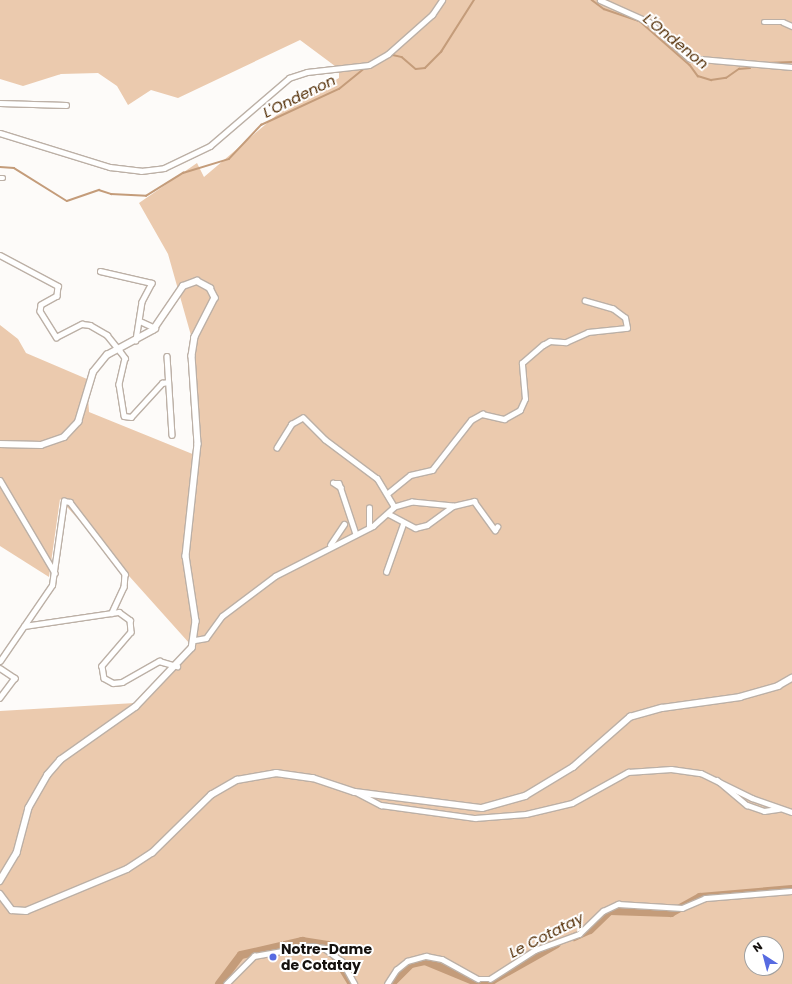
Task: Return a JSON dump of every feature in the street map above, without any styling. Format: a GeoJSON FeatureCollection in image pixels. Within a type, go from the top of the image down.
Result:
{"type":"FeatureCollection","features":[{"type":"Feature","properties":{"kind":"street"},"geometry":{"type":"LineString","coordinates":[[0,133],[110,167],[141,171],[164,168],[210,146],[289,78],[308,72],[369,65],[388,54],[432,15],[442,0]]}},
{"type":"Feature","properties":{"kind":"street"},"geometry":{"type":"LineString","coordinates":[[600,0],[649,22],[689,58],[792,67]]}},
{"type":"Feature","properties":{"kind":"street"},"geometry":{"type":"LineString","coordinates":[[764,22],[783,22],[792,26]]}},
{"type":"Feature","properties":{"kind":"street"},"geometry":{"type":"LineString","coordinates":[[0,103],[66,105]]}},
{"type":"Feature","properties":{"kind":"street"},"geometry":{"type":"LineString","coordinates":[[0,255],[58,286],[57,296],[41,305],[40,311],[56,337],[82,324],[90,325],[107,335],[118,348],[125,358],[119,384],[124,416],[131,417],[162,383],[168,382]]}},
{"type":"Feature","properties":{"kind":"street"},"geometry":{"type":"LineString","coordinates":[[100,271],[152,283],[142,302],[136,341]]}},
{"type":"Feature","properties":{"kind":"street"},"geometry":{"type":"LineString","coordinates":[[0,444],[41,445],[64,437],[78,422],[93,372],[107,355],[118,348],[136,341],[155,328],[183,286],[197,281],[210,288],[215,298],[195,337],[192,356],[198,444],[186,556],[196,621],[195,640],[178,666],[136,707],[61,760],[48,775],[29,808],[17,852],[0,881]]}},
{"type":"Feature","properties":{"kind":"street"},"geometry":{"type":"LineString","coordinates":[[388,493],[410,475],[432,470],[471,420],[482,414],[504,419],[520,410],[525,399],[522,363],[543,345],[550,341],[566,342],[588,332],[626,328],[625,318],[614,309],[585,301]]}},
{"type":"Feature","properties":{"kind":"street"},"geometry":{"type":"LineString","coordinates":[[140,322],[155,328]]}},
{"type":"Feature","properties":{"kind":"street"},"geometry":{"type":"LineString","coordinates":[[168,356],[168,382],[172,435]]}},
{"type":"Feature","properties":{"kind":"street"},"geometry":{"type":"LineString","coordinates":[[277,448],[292,424],[303,418],[325,440],[362,465],[388,493],[394,507]]}},
{"type":"Feature","properties":{"kind":"street"},"geometry":{"type":"LineString","coordinates":[[0,480],[55,573]]}},
{"type":"Feature","properties":{"kind":"street"},"geometry":{"type":"LineString","coordinates":[[341,488],[356,534]]}},
{"type":"Feature","properties":{"kind":"street"},"geometry":{"type":"LineString","coordinates":[[0,661],[52,585],[55,573],[64,501],[70,502],[125,574],[124,587],[112,613]]}},
{"type":"Feature","properties":{"kind":"street"},"geometry":{"type":"LineString","coordinates":[[195,640],[206,638],[222,616],[275,576],[329,546],[369,528],[389,514],[394,507],[412,502],[453,506],[474,501],[495,530],[497,527]]}},
{"type":"Feature","properties":{"kind":"street"},"geometry":{"type":"LineString","coordinates":[[340,503],[347,507]]}},
{"type":"Feature","properties":{"kind":"street"},"geometry":{"type":"LineString","coordinates":[[389,514],[403,524],[415,528],[427,525],[453,506]]}},
{"type":"Feature","properties":{"kind":"street"},"geometry":{"type":"LineString","coordinates":[[369,508],[369,528]]}},
{"type":"Feature","properties":{"kind":"street"},"geometry":{"type":"LineString","coordinates":[[329,546],[344,524]]}},
{"type":"Feature","properties":{"kind":"street"},"geometry":{"type":"LineString","coordinates":[[386,572],[403,524]]}},
{"type":"Feature","properties":{"kind":"street"},"geometry":{"type":"LineString","coordinates":[[24,626],[112,613],[125,614],[132,626],[127,638],[102,666],[101,672],[108,682],[122,682],[159,661],[178,666]]}},
{"type":"Feature","properties":{"kind":"street"},"geometry":{"type":"LineString","coordinates":[[0,668],[15,678],[0,698]]}},
{"type":"Feature","properties":{"kind":"street"},"geometry":{"type":"LineString","coordinates":[[355,792],[482,808],[525,796],[573,767],[630,717],[662,708],[740,697],[778,686],[792,678]]}},
{"type":"Feature","properties":{"kind":"street"},"geometry":{"type":"LineString","coordinates":[[0,894],[12,910],[26,910],[127,869],[152,853],[211,795],[237,780],[276,773],[313,778],[355,792],[382,805],[475,818],[526,814],[572,803],[628,772],[671,769],[701,773],[779,809],[792,812]]}},
{"type":"Feature","properties":{"kind":"street"},"geometry":{"type":"LineString","coordinates":[[716,779],[747,805],[764,811],[779,809]]}},
{"type":"Feature","properties":{"kind":"street"},"geometry":{"type":"LineString","coordinates":[[387,984],[396,970],[407,961],[426,956],[442,959],[478,979],[490,979],[535,950],[579,934],[610,907],[630,904],[682,908],[705,898],[792,891]]}},
{"type":"Feature","properties":{"kind":"street"},"geometry":{"type":"LineString","coordinates":[[226,984],[254,956],[310,946],[324,948],[337,956],[356,984]]}},
{"type":"Feature","properties":{"kind":"shaded area"},"geometry":{"type":"Polygon","coordinates":[[[0,0],[792,0],[792,984],[0,984],[0,711],[135,703],[190,644],[60,499],[49,577],[0,546],[0,325],[18,339],[26,353],[87,379],[89,412],[195,455],[192,339],[168,254],[139,203],[197,163],[204,177],[279,113],[339,78],[339,69],[300,40],[178,98],[151,90],[128,105],[117,86],[98,73],[61,74],[23,86],[0,79],[0,0]]]}},
{"type":"Feature","properties":{"kind":"waterway","name":"L'Ondenon"},"geometry":{"type":"LineString","coordinates":[[0,167],[14,168],[67,201],[99,190],[111,194],[146,196],[183,173],[229,159],[261,125],[339,89],[364,69],[393,55],[402,57],[416,69],[425,68],[441,52],[474,0]]}},
{"type":"Feature","properties":{"kind":"waterway","name":"L'Ondenon"},"geometry":{"type":"LineString","coordinates":[[592,0],[604,9],[641,22],[690,65],[698,76],[711,80],[726,78],[739,69],[750,68]]}},
{"type":"Feature","properties":{"kind":"waterway","name":"L'Ondenon"},"geometry":{"type":"LineString","coordinates":[[766,63],[792,62]]}},
{"type":"Feature","properties":{"kind":"waterway","name":"Le Cotatay"},"geometry":{"type":"LineString","coordinates":[[574,937],[590,930],[610,911],[671,913],[700,897],[792,889]]}},
{"type":"Feature","properties":{"kind":"waterway","name":"Le Cotatay"},"geometry":{"type":"LineString","coordinates":[[219,984],[241,955],[302,941],[328,945],[352,984]]}},
{"type":"Feature","properties":{"kind":"waterway","name":"Le Cotatay"},"geometry":{"type":"LineString","coordinates":[[391,984],[411,964],[425,961],[478,983],[493,980],[557,944]]}},
{"type":"Feature","properties":{"kind":"place","name":"Notre-Dame de Cotatay"},"geometry":{"type":"Point","coordinates":[273,957]}}]}
